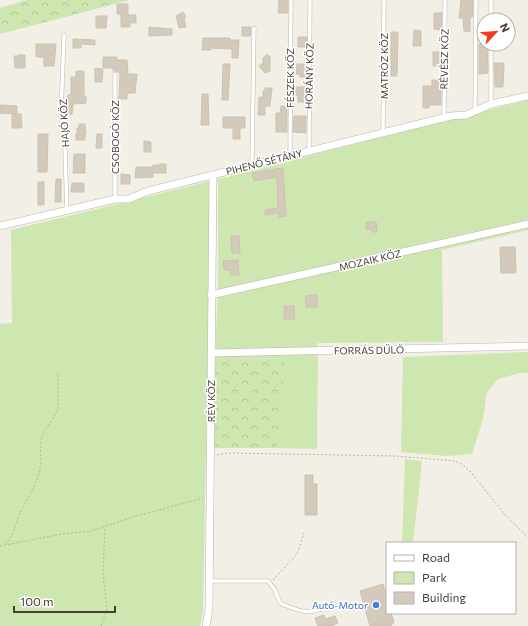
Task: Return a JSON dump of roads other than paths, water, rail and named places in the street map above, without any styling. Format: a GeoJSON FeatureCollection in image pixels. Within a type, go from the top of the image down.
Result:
{"type":"FeatureCollection","features":[{"type":"Feature","properties":{"kind":"street","name":"PIHENŐ SÉTÁNY"},"geometry":{"type":"LineString","coordinates":[[0,226],[115,199],[129,199],[148,190],[451,116],[466,116],[491,104],[528,96]]}},
{"type":"Feature","properties":{"kind":"street","name":"RÉV KÖZ"},"geometry":{"type":"LineString","coordinates":[[206,626],[209,609],[213,175]]}},
{"type":"Feature","properties":{"kind":"street","name":"MOZAIK KÖZ"},"geometry":{"type":"LineString","coordinates":[[211,295],[528,224]]}},
{"type":"Feature","properties":{"kind":"street","name":"FORRÁS DŰLŐ"},"geometry":{"type":"LineString","coordinates":[[211,352],[528,346]]}},
{"type":"Feature","properties":{"kind":"lane","name":"FÉSZEK KÖZ"},"geometry":{"type":"LineString","coordinates":[[290,156],[291,0]]}},
{"type":"Feature","properties":{"kind":"lane","name":"HORÁNY KÖZ"},"geometry":{"type":"LineString","coordinates":[[309,151],[310,0]]}},
{"type":"Feature","properties":{"kind":"lane","name":"MATRÓZ KÖZ"},"geometry":{"type":"LineString","coordinates":[[383,133],[384,0]]}},
{"type":"Feature","properties":{"kind":"lane","name":"RÉVÉSZ KÖZ"},"geometry":{"type":"LineString","coordinates":[[444,118],[445,0]]}},
{"type":"Feature","properties":{"kind":"lane"},"geometry":{"type":"LineString","coordinates":[[475,111],[476,0]]}},
{"type":"Feature","properties":{"kind":"lane"},"geometry":{"type":"LineString","coordinates":[[491,0],[491,12]]}},
{"type":"Feature","properties":{"kind":"lane"},"geometry":{"type":"LineString","coordinates":[[252,164],[254,28]]}},
{"type":"Feature","properties":{"kind":"lane","name":"HAJÓ KÖZ"},"geometry":{"type":"LineString","coordinates":[[64,35],[62,115],[65,150],[66,210]]}},
{"type":"Feature","properties":{"kind":"lane"},"geometry":{"type":"LineString","coordinates":[[491,52],[491,104]]}},
{"type":"Feature","properties":{"kind":"lane","name":"CSOBOGÓ KÖZ"},"geometry":{"type":"LineString","coordinates":[[115,74],[115,199]]}},
{"type":"Feature","properties":{"kind":"lane"},"geometry":{"type":"LineString","coordinates":[[209,581],[268,581],[275,590],[280,602],[298,612],[315,612],[334,605]]}},
{"type":"Feature","properties":{"kind":"place","name":"Autó-Motor"},"geometry":{"type":"Point","coordinates":[376,605]}}]}
